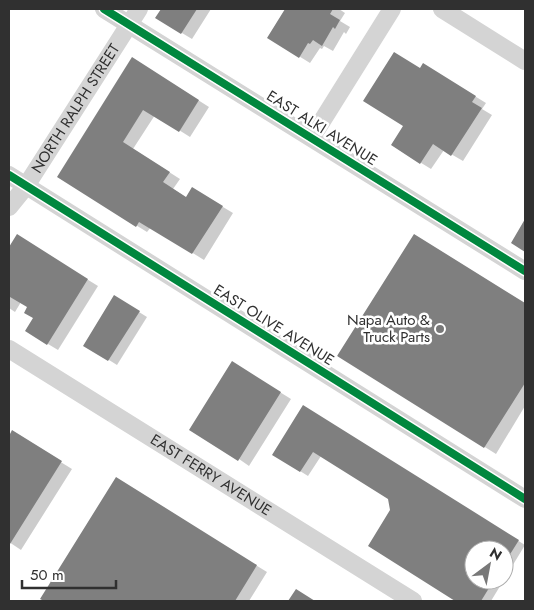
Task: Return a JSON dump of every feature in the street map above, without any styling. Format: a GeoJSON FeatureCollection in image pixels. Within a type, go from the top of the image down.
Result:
{"type":"FeatureCollection","features":[{"type":"Feature","properties":{"kind":"street","name":"EAST ALKI AVENUE"},"geometry":{"type":"LineString","coordinates":[[104,9],[525,271]]}},
{"type":"Feature","properties":{"kind":"street","name":"NORTH RALPH STREET"},"geometry":{"type":"LineString","coordinates":[[9,207],[26,186],[139,9]]}},
{"type":"Feature","properties":{"kind":"street"},"geometry":{"type":"LineString","coordinates":[[312,137],[392,9]]}},
{"type":"Feature","properties":{"kind":"street"},"geometry":{"type":"LineString","coordinates":[[442,9],[525,61]]}},
{"type":"Feature","properties":{"kind":"street","name":"EAST OLIVE AVENUE"},"geometry":{"type":"LineString","coordinates":[[9,175],[525,499]]}},
{"type":"Feature","properties":{"kind":"street","name":"EAST FERRY AVENUE"},"geometry":{"type":"LineString","coordinates":[[9,349],[413,601]]}},
{"type":"Feature","properties":{"kind":"building"},"geometry":{"type":"Polygon","coordinates":[[[161,9],[197,9],[181,34],[155,18],[161,9]]]}},
{"type":"Feature","properties":{"kind":"building"},"geometry":{"type":"Polygon","coordinates":[[[285,9],[333,9],[330,14],[340,20],[335,29],[333,27],[322,46],[313,40],[310,44],[308,43],[299,58],[267,38],[285,9]]]}},
{"type":"Feature","properties":{"kind":"building"},"geometry":{"type":"Polygon","coordinates":[[[394,52],[420,68],[423,63],[476,96],[472,102],[482,108],[451,156],[433,144],[420,164],[391,145],[403,126],[363,101],[394,52]]]}},
{"type":"Feature","properties":{"kind":"building"},"geometry":{"type":"Polygon","coordinates":[[[132,57],[199,100],[179,132],[143,110],[123,142],[170,172],[163,182],[186,197],[192,187],[223,206],[192,254],[139,222],[136,227],[57,177],[132,57]]]}},
{"type":"Feature","properties":{"kind":"building"},"geometry":{"type":"Polygon","coordinates":[[[525,219],[525,252],[511,243],[525,219]]]}},
{"type":"Feature","properties":{"kind":"building"},"geometry":{"type":"Polygon","coordinates":[[[17,234],[88,279],[47,345],[25,331],[33,318],[24,313],[27,307],[10,297],[9,299],[9,247],[17,234]]]}},
{"type":"Feature","properties":{"kind":"building","name":"Napa Auto & Truck Parts"},"geometry":{"type":"Polygon","coordinates":[[[414,234],[525,303],[525,383],[484,448],[337,356],[414,234]]]}},
{"type":"Feature","properties":{"kind":"building"},"geometry":{"type":"Polygon","coordinates":[[[114,295],[140,311],[108,361],[83,346],[114,295]]]}},
{"type":"Feature","properties":{"kind":"building"},"geometry":{"type":"Polygon","coordinates":[[[232,361],[281,392],[238,461],[189,430],[232,361]]]}},
{"type":"Feature","properties":{"kind":"building"},"geometry":{"type":"Polygon","coordinates":[[[303,405],[519,540],[514,548],[514,540],[464,540],[464,590],[488,590],[481,601],[455,601],[368,546],[390,510],[388,499],[313,452],[300,472],[272,455],[303,405]]]}},
{"type":"Feature","properties":{"kind":"building"},"geometry":{"type":"Polygon","coordinates":[[[12,430],[62,461],[9,544],[9,436],[12,430]]]}},
{"type":"Feature","properties":{"kind":"building"},"geometry":{"type":"Polygon","coordinates":[[[116,477],[257,565],[235,601],[44,601],[40,599],[116,477]]]}},
{"type":"Feature","properties":{"kind":"building"},"geometry":{"type":"Polygon","coordinates":[[[296,589],[315,601],[288,601],[296,589]]]}},
{"type":"Feature","properties":{"kind":"cycle path"},"geometry":{"type":"LineString","coordinates":[[104,9],[525,271]]}},
{"type":"Feature","properties":{"kind":"cycle path"},"geometry":{"type":"LineString","coordinates":[[9,175],[525,499]]}},
{"type":"Feature","properties":{"kind":"place","name":"Napa Auto & Truck Parts"},"geometry":{"type":"Point","coordinates":[440,329]}}]}
